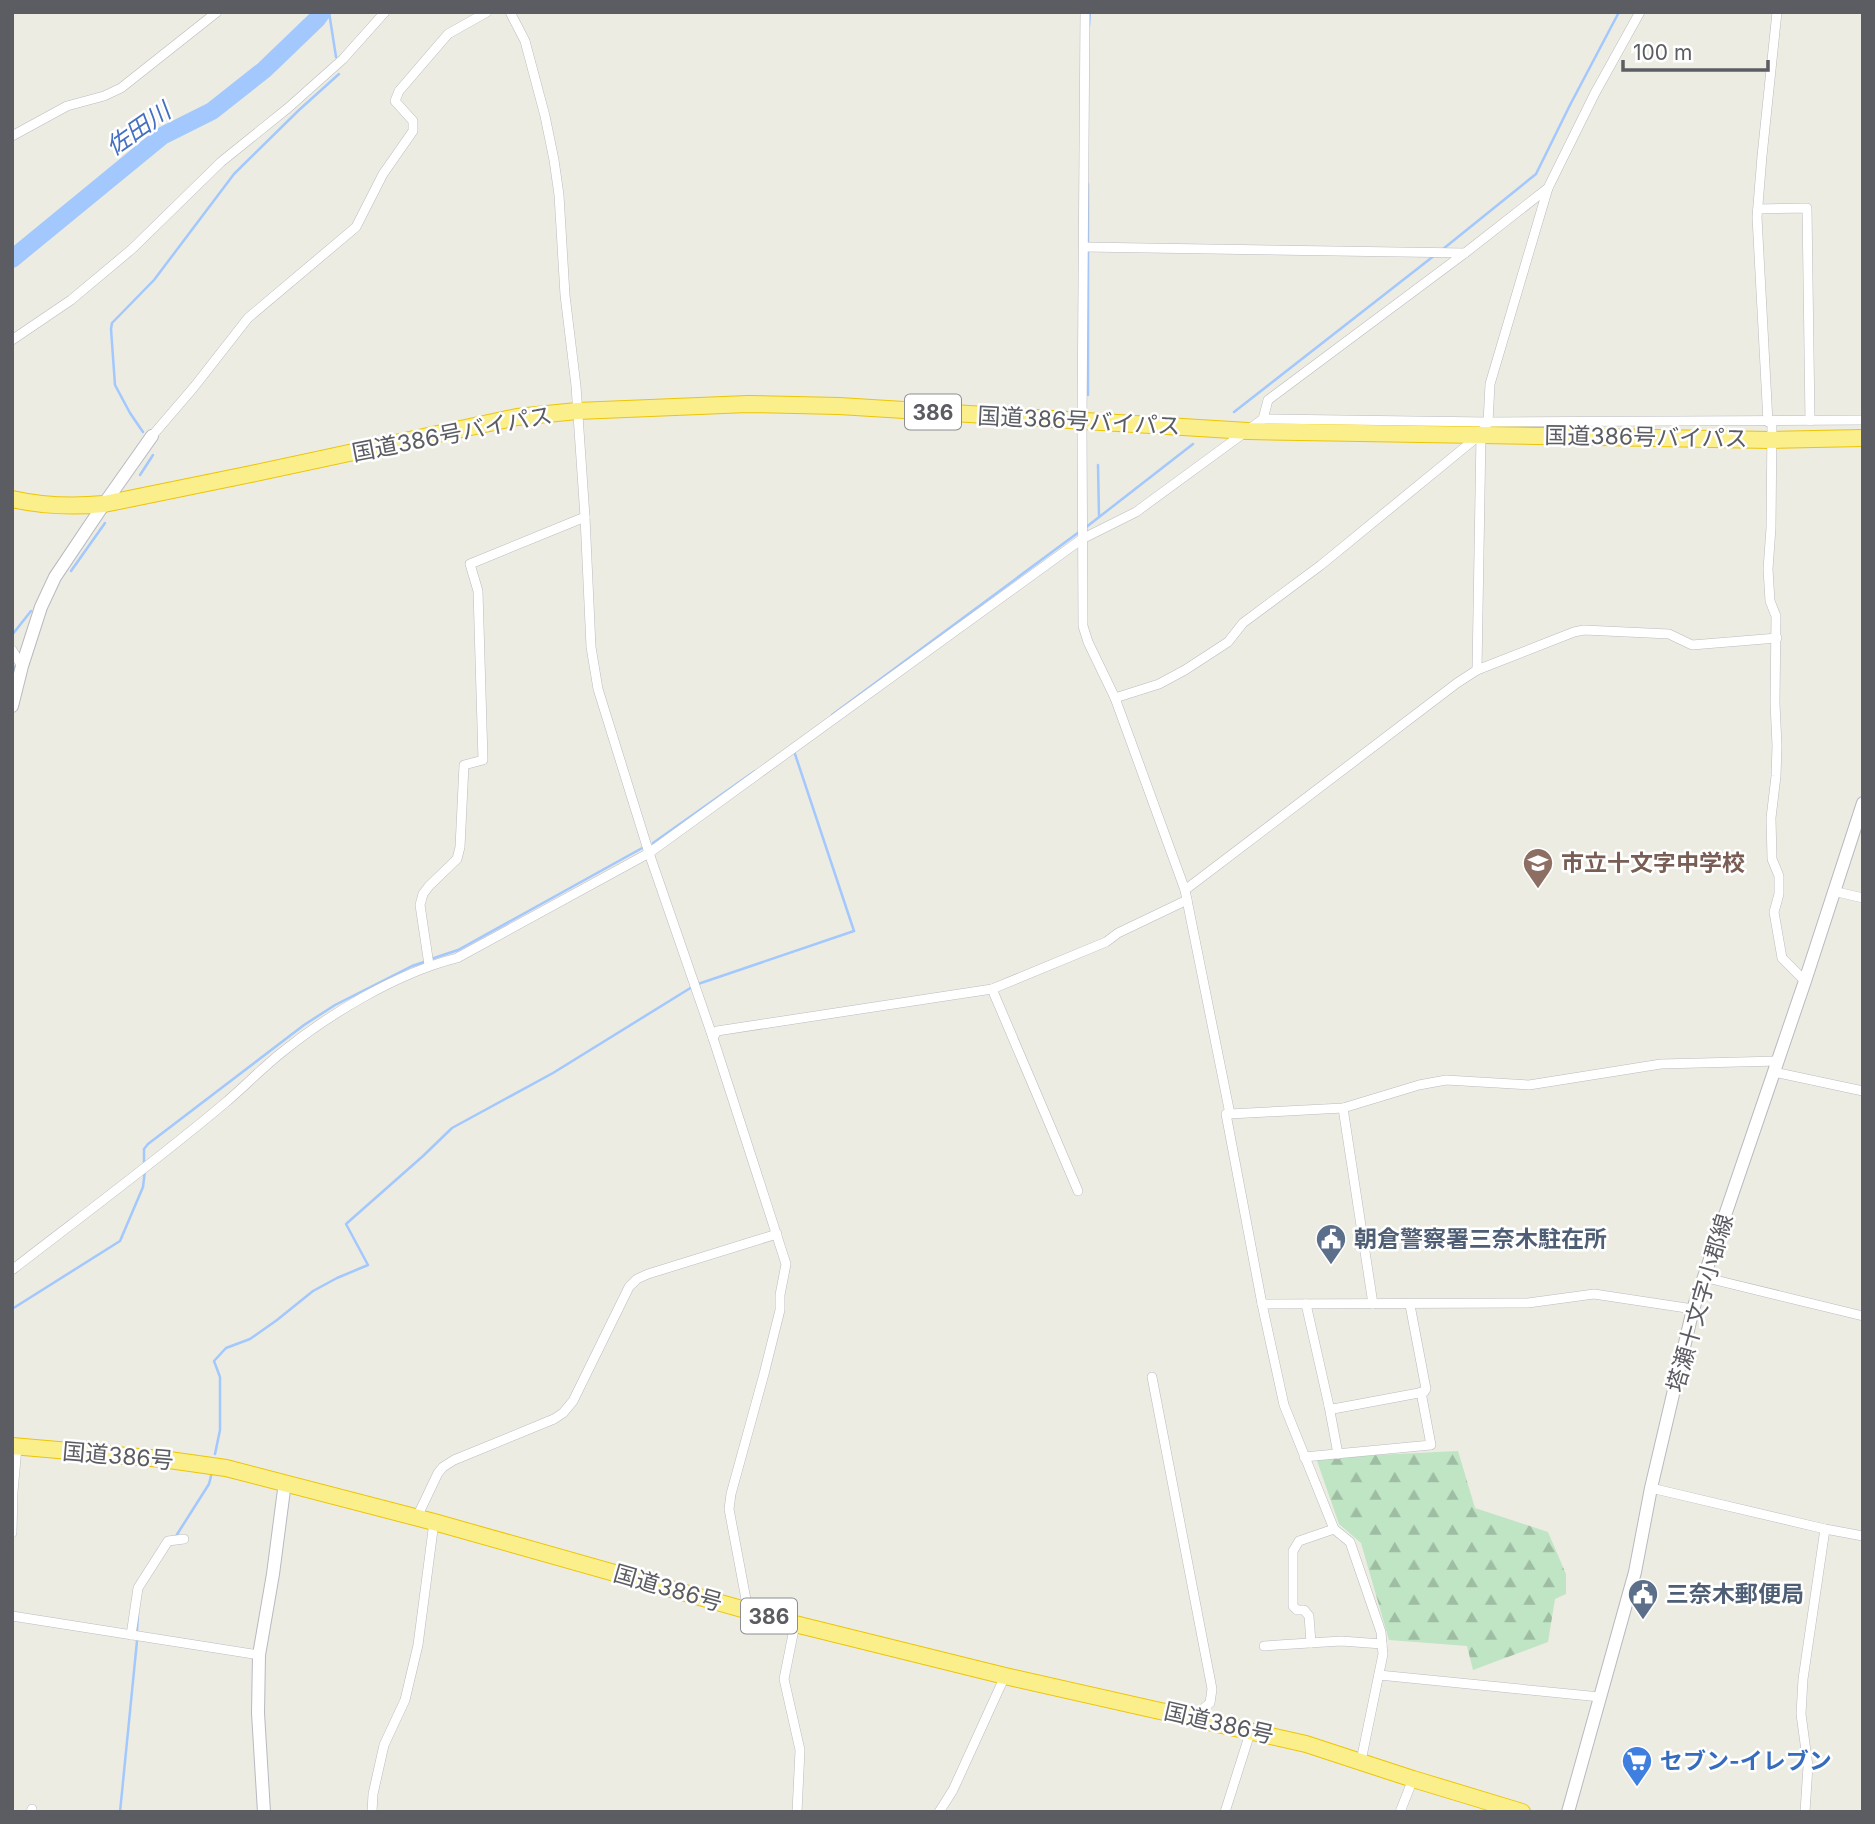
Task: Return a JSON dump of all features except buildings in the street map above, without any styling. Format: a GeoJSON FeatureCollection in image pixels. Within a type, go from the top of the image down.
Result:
{"type":"FeatureCollection","features":[{"type":"Feature","properties":{"kind":"highway","name":"国道386号バイパス"},"geometry":{"type":"LineString","coordinates":[[12,499],[54,506],[104,504],[517,417],[577,411],[748,404],[839,406],[1248,431],[1484,428],[1772,439],[1863,438]]}},
{"type":"Feature","properties":{"kind":"highway","name":"国道386号"},"geometry":{"type":"LineString","coordinates":[[15,1446],[162,1459],[226,1468],[285,1482],[795,1624],[1005,1676],[1306,1744],[1522,1812]]}},
{"type":"Feature","properties":{"kind":"main road"},"geometry":{"type":"LineString","coordinates":[[12,706],[41,607],[55,577],[152,436]]}},
{"type":"Feature","properties":{"kind":"main road","name":"塔瀬十文字小郡線"},"geometry":{"type":"LineString","coordinates":[[1568,1812],[1634,1572],[1693,1309],[1863,803]]}},
{"type":"Feature","properties":{"kind":"main road"},"geometry":{"type":"LineString","coordinates":[[264,1812],[257,1713],[259,1655],[285,1482]]}},
{"type":"Feature","properties":{"kind":"street"},"geometry":{"type":"LineString","coordinates":[[12,136],[67,106],[104,96],[121,88],[217,12]]}},
{"type":"Feature","properties":{"kind":"street"},"geometry":{"type":"LineString","coordinates":[[12,341],[71,300],[132,249],[221,162],[343,59],[385,12]]}},
{"type":"Feature","properties":{"kind":"street"},"geometry":{"type":"LineString","coordinates":[[152,436],[248,318],[356,227],[383,174],[413,131],[413,121],[395,101],[400,91],[448,34],[487,12]]}},
{"type":"Feature","properties":{"kind":"street"},"geometry":{"type":"LineString","coordinates":[[509,12],[525,41],[554,160],[559,195],[565,295],[576,386],[591,648],[598,689],[649,853],[713,1038],[786,1264],[780,1310],[733,1482],[729,1509],[748,1610]]}},
{"type":"Feature","properties":{"kind":"street"},"geometry":{"type":"LineString","coordinates":[[1085,12],[1088,247],[1082,422],[1083,626],[1115,698],[1186,895],[1230,1114]]}},
{"type":"Feature","properties":{"kind":"street"},"geometry":{"type":"LineString","coordinates":[[1477,670],[1484,428],[1490,384],[1548,188],[1595,93],[1640,12]]}},
{"type":"Feature","properties":{"kind":"street"},"geometry":{"type":"LineString","coordinates":[[1777,12],[1757,217],[1772,439],[1768,569],[1770,601],[1776,616],[1777,638],[1777,746],[1771,818],[1772,859],[1779,876],[1779,894],[1774,912],[1782,958],[1805,981]]}},
{"type":"Feature","properties":{"kind":"street"},"geometry":{"type":"LineString","coordinates":[[12,1270],[226,1102],[296,1041],[322,1023],[382,988],[429,965],[457,958],[649,853],[1082,539],[1136,512],[1248,431],[1262,419],[1268,401],[1548,188]]}},
{"type":"Feature","properties":{"kind":"street"},"geometry":{"type":"LineString","coordinates":[[1758,209],[1807,208],[1810,421]]}},
{"type":"Feature","properties":{"kind":"street"},"geometry":{"type":"LineString","coordinates":[[1088,247],[1465,253]]}},
{"type":"Feature","properties":{"kind":"street"},"geometry":{"type":"LineString","coordinates":[[1262,419],[1484,428],[1863,420]]}},
{"type":"Feature","properties":{"kind":"street"},"geometry":{"type":"LineString","coordinates":[[1115,698],[1159,684],[1228,642],[1243,623],[1321,565],[1484,428]]}},
{"type":"Feature","properties":{"kind":"street"},"geometry":{"type":"LineString","coordinates":[[429,965],[420,905],[429,886],[457,859],[460,847],[464,765],[483,760],[478,591],[470,564],[585,517]]}},
{"type":"Feature","properties":{"kind":"street"},"geometry":{"type":"LineString","coordinates":[[713,1038],[718,1031],[992,989],[1106,942],[1186,895],[1457,683],[1477,670],[1574,632],[1584,630],[1668,634],[1692,645],[1777,638]]}},
{"type":"Feature","properties":{"kind":"street"},"geometry":{"type":"LineString","coordinates":[[12,650],[22,666]]}},
{"type":"Feature","properties":{"kind":"street"},"geometry":{"type":"LineString","coordinates":[[1833,891],[1863,898]]}},
{"type":"Feature","properties":{"kind":"street"},"geometry":{"type":"LineString","coordinates":[[992,989],[1078,1191]]}},
{"type":"Feature","properties":{"kind":"street"},"geometry":{"type":"LineString","coordinates":[[1361,1761],[1384,1654],[1381,1632],[1350,1542],[1334,1529],[1284,1405],[1226,1114],[1343,1108],[1419,1085],[1446,1080],[1528,1085],[1661,1064],[1776,1067],[1863,1091]]}},
{"type":"Feature","properties":{"kind":"street"},"geometry":{"type":"LineString","coordinates":[[1343,1108],[1373,1304]]}},
{"type":"Feature","properties":{"kind":"street"},"geometry":{"type":"LineString","coordinates":[[417,1517],[443,1467],[563,1413],[573,1401],[629,1287],[637,1279],[777,1234]]}},
{"type":"Feature","properties":{"kind":"street"},"geometry":{"type":"LineString","coordinates":[[1703,1277],[1863,1316]]}},
{"type":"Feature","properties":{"kind":"street"},"geometry":{"type":"LineString","coordinates":[[1262,1304],[1528,1303],[1594,1294],[1693,1309]]}},
{"type":"Feature","properties":{"kind":"street"},"geometry":{"type":"LineString","coordinates":[[1306,1304],[1338,1454]]}},
{"type":"Feature","properties":{"kind":"street"},"geometry":{"type":"LineString","coordinates":[[1329,1406],[1333,1409],[1426,1389],[1410,1304]]}},
{"type":"Feature","properties":{"kind":"street"},"geometry":{"type":"LineString","coordinates":[[1152,1377],[1212,1689],[1210,1703],[1193,1717]]}},
{"type":"Feature","properties":{"kind":"street"},"geometry":{"type":"LineString","coordinates":[[1304,1457],[1431,1445],[1421,1392]]}},
{"type":"Feature","properties":{"kind":"street"},"geometry":{"type":"LineString","coordinates":[[12,1533],[15,1446]]}},
{"type":"Feature","properties":{"kind":"street"},"geometry":{"type":"LineString","coordinates":[[1651,1488],[1863,1536]]}},
{"type":"Feature","properties":{"kind":"street"},"geometry":{"type":"LineString","coordinates":[[372,1812],[373,1794],[384,1745],[405,1700],[418,1645],[434,1522]]}},
{"type":"Feature","properties":{"kind":"street"},"geometry":{"type":"LineString","coordinates":[[1311,1643],[1309,1616],[1304,1610],[1297,1610],[1293,1605],[1293,1551],[1299,1541],[1334,1529]]}},
{"type":"Feature","properties":{"kind":"street"},"geometry":{"type":"LineString","coordinates":[[1805,1812],[1808,1766],[1801,1714],[1803,1679],[1825,1529]]}},
{"type":"Feature","properties":{"kind":"street"},"geometry":{"type":"LineString","coordinates":[[131,1635],[138,1588],[168,1541],[182,1539]]}},
{"type":"Feature","properties":{"kind":"street"},"geometry":{"type":"LineString","coordinates":[[12,1616],[259,1655]]}},
{"type":"Feature","properties":{"kind":"street"},"geometry":{"type":"LineString","coordinates":[[795,1624],[784,1679],[800,1750],[797,1812]]}},
{"type":"Feature","properties":{"kind":"street"},"geometry":{"type":"LineString","coordinates":[[1264,1646],[1341,1641],[1382,1644]]}},
{"type":"Feature","properties":{"kind":"street"},"geometry":{"type":"LineString","coordinates":[[1379,1675],[1600,1697]]}},
{"type":"Feature","properties":{"kind":"street"},"geometry":{"type":"LineString","coordinates":[[939,1812],[953,1790],[1005,1676]]}},
{"type":"Feature","properties":{"kind":"street"},"geometry":{"type":"LineString","coordinates":[[1225,1812],[1251,1730]]}},
{"type":"Feature","properties":{"kind":"street"},"geometry":{"type":"LineString","coordinates":[[1400,1812],[1413,1779]]}},
{"type":"Feature","properties":{"kind":"green space"},"geometry":{"type":"Polygon","coordinates":[[[1458,1451],[1475,1508],[1548,1532],[1566,1574],[1566,1594],[1555,1599],[1548,1642],[1473,1670],[1467,1646],[1389,1640],[1361,1543],[1339,1524],[1316,1458],[1458,1451]]]}},
{"type":"Feature","properties":{"kind":"waterway","name":"佐田川"},"geometry":{"type":"LineString","coordinates":[[12,259],[162,136],[212,111],[264,70],[322,12]]}},
{"type":"Feature","properties":{"kind":"waterway"},"geometry":{"type":"LineString","coordinates":[[329,12],[336,57]]}},
{"type":"Feature","properties":{"kind":"waterway"},"geometry":{"type":"LineString","coordinates":[[1089,26],[1090,12]]}},
{"type":"Feature","properties":{"kind":"waterway"},"geometry":{"type":"LineString","coordinates":[[1443,249],[1536,174],[1619,12]]}},
{"type":"Feature","properties":{"kind":"waterway"},"geometry":{"type":"LineString","coordinates":[[143,432],[115,385],[112,323],[154,280],[234,174],[339,74]]}},
{"type":"Feature","properties":{"kind":"waterway"},"geometry":{"type":"LineString","coordinates":[[1088,184],[1088,243]]}},
{"type":"Feature","properties":{"kind":"waterway"},"geometry":{"type":"LineString","coordinates":[[1088,250],[1088,395]]}},
{"type":"Feature","properties":{"kind":"waterway"},"geometry":{"type":"LineString","coordinates":[[1234,412],[1435,255]]}},
{"type":"Feature","properties":{"kind":"waterway"},"geometry":{"type":"LineString","coordinates":[[1085,528],[1193,444]]}},
{"type":"Feature","properties":{"kind":"waterway"},"geometry":{"type":"LineString","coordinates":[[140,475],[153,455]]}},
{"type":"Feature","properties":{"kind":"waterway"},"geometry":{"type":"LineString","coordinates":[[1098,465],[1099,516]]}},
{"type":"Feature","properties":{"kind":"waterway"},"geometry":{"type":"LineString","coordinates":[[71,571],[105,523]]}},
{"type":"Feature","properties":{"kind":"waterway"},"geometry":{"type":"LineString","coordinates":[[832,715],[1079,532]]}},
{"type":"Feature","properties":{"kind":"waterway"},"geometry":{"type":"LineString","coordinates":[[12,635],[31,611]]}},
{"type":"Feature","properties":{"kind":"waterway"},"geometry":{"type":"LineString","coordinates":[[12,678],[15,667]]}},
{"type":"Feature","properties":{"kind":"waterway"},"geometry":{"type":"LineString","coordinates":[[698,984],[854,931],[794,751]]}},
{"type":"Feature","properties":{"kind":"waterway"},"geometry":{"type":"LineString","coordinates":[[653,843],[755,771]]}},
{"type":"Feature","properties":{"kind":"waterway"},"geometry":{"type":"LineString","coordinates":[[431,959],[458,950],[644,847]]}},
{"type":"Feature","properties":{"kind":"waterway"},"geometry":{"type":"LineString","coordinates":[[144,1163],[144,1149],[148,1144],[304,1025],[335,1005],[424,962]]}},
{"type":"Feature","properties":{"kind":"waterway"},"geometry":{"type":"LineString","coordinates":[[215,1454],[220,1430],[220,1377],[214,1361],[226,1348],[250,1339],[313,1291],[368,1265],[346,1224],[452,1128],[553,1073],[692,987]]}},
{"type":"Feature","properties":{"kind":"waterway"},"geometry":{"type":"LineString","coordinates":[[12,1309],[120,1241],[143,1187],[145,1170]]}},
{"type":"Feature","properties":{"kind":"waterway"},"geometry":{"type":"LineString","coordinates":[[176,1536],[209,1484],[212,1472]]}},
{"type":"Feature","properties":{"kind":"waterway"},"geometry":{"type":"LineString","coordinates":[[137,1631],[138,1613]]}},
{"type":"Feature","properties":{"kind":"waterway"},"geometry":{"type":"LineString","coordinates":[[120,1812],[137,1641]]}},
{"type":"Feature","properties":{"kind":"place","name":"市立十文字中学校"},"geometry":{"type":"Point","coordinates":[1538,890]}},
{"type":"Feature","properties":{"kind":"place","name":"朝倉警察署三奈木駐在所"},"geometry":{"type":"Point","coordinates":[1331,1266]}},
{"type":"Feature","properties":{"kind":"place","name":"三奈木郵便局"},"geometry":{"type":"Point","coordinates":[1643,1621]}},
{"type":"Feature","properties":{"kind":"place","name":"セブン-イレブン"},"geometry":{"type":"Point","coordinates":[1637,1788]}}]}
